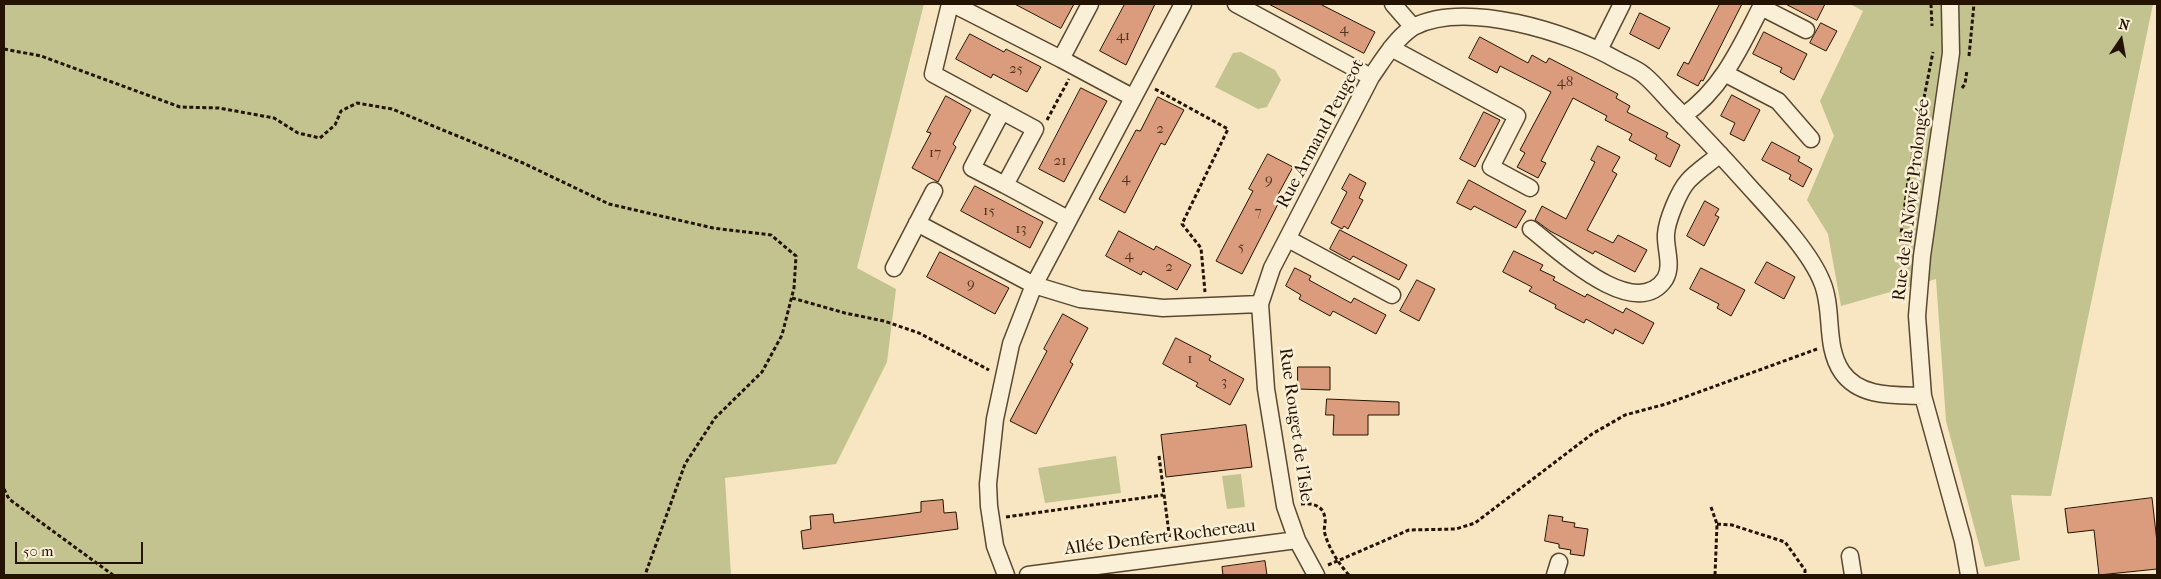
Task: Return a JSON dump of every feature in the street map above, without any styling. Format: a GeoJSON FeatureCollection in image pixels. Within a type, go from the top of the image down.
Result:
{"type":"FeatureCollection","features":[{"type":"Feature","properties":{"kind":"street"},"geometry":{"type":"LineString","coordinates":[[1005,185],[1035,129],[934,74],[951,4],[1132,97]]}},
{"type":"Feature","properties":{"kind":"street"},"geometry":{"type":"LineString","coordinates":[[1068,63],[1090,4]]}},
{"type":"Feature","properties":{"kind":"street"},"geometry":{"type":"LineString","coordinates":[[1006,575],[995,546],[990,519],[988,484],[1002,378],[1011,344],[1034,285],[1183,4]]}},
{"type":"Feature","properties":{"kind":"street"},"geometry":{"type":"LineString","coordinates":[[1236,4],[1371,77]]}},
{"type":"Feature","properties":{"kind":"street"},"geometry":{"type":"LineString","coordinates":[[1392,4],[1413,27]]}},
{"type":"Feature","properties":{"kind":"street"},"geometry":{"type":"LineString","coordinates":[[1599,50],[1622,4]]}},
{"type":"Feature","properties":{"kind":"street","name":"Rue de la Novie Prolongée"},"geometry":{"type":"LineString","coordinates":[[1950,4],[1951,54],[1922,256],[1917,316],[1923,396],[1963,541],[1969,575]]}},
{"type":"Feature","properties":{"kind":"street"},"geometry":{"type":"LineString","coordinates":[[1684,116],[1698,106],[1726,74],[1761,7],[1806,30]]}},
{"type":"Feature","properties":{"kind":"street","name":"Rue Armand Peugeot"},"geometry":{"type":"LineString","coordinates":[[1260,304],[1272,268],[1371,77],[1391,48],[1413,27],[1435,16],[1465,9],[1535,24],[1599,50],[1644,75],[1720,154],[1796,242],[1822,282],[1829,309],[1832,344],[1842,372],[1855,386],[1878,394],[1923,396]]}},
{"type":"Feature","properties":{"kind":"street"},"geometry":{"type":"LineString","coordinates":[[1391,48],[1517,116],[1491,167],[1530,188]]}},
{"type":"Feature","properties":{"kind":"street"},"geometry":{"type":"LineString","coordinates":[[1726,74],[1778,101],[1811,139]]}},
{"type":"Feature","properties":{"kind":"street"},"geometry":{"type":"LineString","coordinates":[[1002,111],[972,168],[1068,219]]}},
{"type":"Feature","properties":{"kind":"street"},"geometry":{"type":"LineString","coordinates":[[1532,229],[1593,278],[1620,291],[1637,293],[1654,289],[1665,279],[1669,267],[1666,234],[1672,210],[1687,182],[1720,154]]}},
{"type":"Feature","properties":{"kind":"street"},"geometry":{"type":"LineString","coordinates":[[894,268],[934,191]]}},
{"type":"Feature","properties":{"kind":"street"},"geometry":{"type":"LineString","coordinates":[[917,223],[1034,285],[1080,299],[1163,308],[1260,304]]}},
{"type":"Feature","properties":{"kind":"street"},"geometry":{"type":"LineString","coordinates":[[1288,239],[1392,295]]}},
{"type":"Feature","properties":{"kind":"street","name":"Rue Rouget de l'Isle"},"geometry":{"type":"LineString","coordinates":[[1260,304],[1266,389],[1284,506],[1297,540],[1314,573]]}},
{"type":"Feature","properties":{"kind":"street","name":"Allée Denfert Rochereau"},"geometry":{"type":"LineString","coordinates":[[1028,575],[1297,540]]}},
{"type":"Feature","properties":{"kind":"street"},"geometry":{"type":"LineString","coordinates":[[1850,556],[1853,575]]}},
{"type":"Feature","properties":{"kind":"path"},"geometry":{"type":"LineString","coordinates":[[1931,4],[1932,31]]}},
{"type":"Feature","properties":{"kind":"path"},"geometry":{"type":"LineString","coordinates":[[4,49],[41,56],[180,107],[219,108],[274,118],[298,133],[320,138],[335,125],[341,111],[357,103],[392,109],[523,163],[609,204],[713,228],[771,235],[796,256],[792,298],[782,334],[762,372],[715,418],[685,464],[645,575]]}},
{"type":"Feature","properties":{"kind":"path"},"geometry":{"type":"LineString","coordinates":[[1922,256],[1901,234],[1909,174],[1933,50]]}},
{"type":"Feature","properties":{"kind":"path"},"geometry":{"type":"LineString","coordinates":[[1035,129],[1044,125],[1068,63]]}},
{"type":"Feature","properties":{"kind":"path"},"geometry":{"type":"LineString","coordinates":[[1141,81],[1228,129],[1182,224],[1201,248],[1207,306]]}},
{"type":"Feature","properties":{"kind":"path"},"geometry":{"type":"LineString","coordinates":[[792,298],[845,313],[884,321],[919,333],[1002,378]]}},
{"type":"Feature","properties":{"kind":"path"},"geometry":{"type":"LineString","coordinates":[[1314,573],[1409,530],[1456,529],[1475,524],[1592,434],[1625,415],[1666,404],[1832,344]]}},
{"type":"Feature","properties":{"kind":"path"},"geometry":{"type":"LineString","coordinates":[[1159,456],[1172,557]]}},
{"type":"Feature","properties":{"kind":"path"},"geometry":{"type":"LineString","coordinates":[[4,489],[9,499],[113,575]]}},
{"type":"Feature","properties":{"kind":"path"},"geometry":{"type":"LineString","coordinates":[[990,519],[1164,495]]}},
{"type":"Feature","properties":{"kind":"path"},"geometry":{"type":"LineString","coordinates":[[1284,506],[1311,503],[1319,507],[1326,520],[1324,534],[1338,561],[1349,575]]}},
{"type":"Feature","properties":{"kind":"path"},"geometry":{"type":"LineString","coordinates":[[1711,507],[1717,524],[1715,575]]}},
{"type":"Feature","properties":{"kind":"path"},"geometry":{"type":"LineString","coordinates":[[1717,524],[1732,525],[1785,542],[1805,570],[1805,575]]}},
{"type":"Feature","properties":{"kind":"green space"},"geometry":{"type":"Polygon","coordinates":[[[4,4],[924,4],[857,268],[896,289],[887,362],[836,464],[725,478],[731,575],[4,575],[4,4]]]}},
{"type":"Feature","properties":{"kind":"green space"},"geometry":{"type":"Polygon","coordinates":[[[1850,4],[2153,4],[2051,496],[2011,495],[2020,560],[1985,567],[1946,421],[1936,279],[1841,306],[1828,234],[1807,200],[1834,136],[1820,101],[1863,11],[1850,4]]]}},
{"type":"Feature","properties":{"kind":"green space"},"geometry":{"type":"Polygon","coordinates":[[[1241,52],[1275,70],[1281,80],[1267,107],[1258,109],[1215,87],[1233,53],[1241,52]]]}},
{"type":"Feature","properties":{"kind":"green space"},"geometry":{"type":"Polygon","coordinates":[[[1116,456],[1121,493],[1045,503],[1038,468],[1116,456]]]}},
{"type":"Feature","properties":{"kind":"green space"},"geometry":{"type":"Polygon","coordinates":[[[1241,474],[1245,507],[1227,509],[1222,476],[1241,474]]]}},
{"type":"Feature","properties":{"kind":"building"},"geometry":{"type":"Polygon","coordinates":[[[1015,4],[1074,4],[1061,28],[1015,4]]]}},
{"type":"Feature","properties":{"kind":"building"},"geometry":{"type":"Polygon","coordinates":[[[1125,4],[1155,4],[1126,65],[1100,51],[1125,4]]]}},
{"type":"Feature","properties":{"kind":"building"},"geometry":{"type":"Polygon","coordinates":[[[1269,4],[1320,4],[1375,32],[1364,53],[1269,4]]]}},
{"type":"Feature","properties":{"kind":"building"},"geometry":{"type":"Polygon","coordinates":[[[1720,4],[1742,4],[1703,81],[1701,80],[1698,86],[1677,75],[1684,62],[1688,64],[1720,4]]]}},
{"type":"Feature","properties":{"kind":"building"},"geometry":{"type":"Polygon","coordinates":[[[1786,4],[1825,4],[1817,20],[1786,4]]]}},
{"type":"Feature","properties":{"kind":"building"},"geometry":{"type":"Polygon","coordinates":[[[1640,13],[1670,28],[1659,49],[1630,34],[1640,13]]]}},
{"type":"Feature","properties":{"kind":"building"},"geometry":{"type":"Polygon","coordinates":[[[1821,23],[1837,31],[1826,51],[1810,43],[1821,23]]]}},
{"type":"Feature","properties":{"kind":"building"},"geometry":{"type":"Polygon","coordinates":[[[1764,32],[1807,54],[1794,80],[1780,72],[1782,68],[1753,54],[1764,32]]]}},
{"type":"Feature","properties":{"kind":"building"},"geometry":{"type":"Polygon","coordinates":[[[970,34],[1004,52],[1006,49],[1041,67],[1027,92],[993,74],[991,78],[956,59],[970,34]]]}},
{"type":"Feature","properties":{"kind":"building"},"geometry":{"type":"Polygon","coordinates":[[[1480,37],[1528,63],[1532,55],[1546,63],[1549,58],[1618,94],[1616,98],[1630,106],[1627,112],[1668,133],[1666,137],[1680,145],[1670,167],[1655,159],[1657,155],[1629,140],[1632,134],[1605,120],[1607,116],[1573,98],[1541,161],[1546,163],[1538,178],[1517,167],[1525,153],[1520,150],[1551,92],[1500,66],[1497,73],[1469,58],[1480,37]]]}},
{"type":"Feature","properties":{"kind":"building"},"geometry":{"type":"Polygon","coordinates":[[[1081,88],[1107,101],[1064,182],[1039,169],[1081,88]]]}},
{"type":"Feature","properties":{"kind":"building"},"geometry":{"type":"Polygon","coordinates":[[[1732,95],[1760,110],[1744,141],[1730,134],[1735,123],[1721,116],[1732,95]]]}},
{"type":"Feature","properties":{"kind":"building"},"geometry":{"type":"Polygon","coordinates":[[[946,96],[971,110],[953,144],[956,147],[938,182],[912,168],[931,133],[927,132],[946,96]]]}},
{"type":"Feature","properties":{"kind":"building"},"geometry":{"type":"Polygon","coordinates":[[[1158,97],[1184,110],[1165,145],[1161,143],[1125,213],[1099,199],[1136,130],[1140,131],[1158,97]]]}},
{"type":"Feature","properties":{"kind":"building"},"geometry":{"type":"Polygon","coordinates":[[[1484,112],[1500,120],[1475,167],[1460,159],[1484,112]]]}},
{"type":"Feature","properties":{"kind":"building"},"geometry":{"type":"Polygon","coordinates":[[[1772,142],[1800,157],[1798,161],[1812,169],[1803,187],[1789,179],[1791,175],[1762,160],[1772,142]]]}},
{"type":"Feature","properties":{"kind":"building"},"geometry":{"type":"Polygon","coordinates":[[[1598,146],[1620,157],[1612,171],[1617,174],[1587,230],[1613,243],[1618,235],[1647,250],[1635,272],[1595,251],[1593,254],[1550,231],[1535,220],[1542,206],[1566,219],[1595,162],[1591,160],[1598,146]]]}},
{"type":"Feature","properties":{"kind":"building"},"geometry":{"type":"Polygon","coordinates":[[[1268,154],[1293,167],[1274,202],[1278,204],[1242,274],[1216,261],[1253,191],[1249,189],[1268,154]]]}},
{"type":"Feature","properties":{"kind":"building"},"geometry":{"type":"Polygon","coordinates":[[[1350,174],[1366,183],[1359,198],[1363,200],[1348,229],[1344,226],[1342,229],[1331,223],[1347,192],[1342,189],[1350,174]]]}},
{"type":"Feature","properties":{"kind":"building"},"geometry":{"type":"Polygon","coordinates":[[[1469,180],[1526,211],[1516,228],[1474,206],[1471,210],[1457,203],[1469,180]]]}},
{"type":"Feature","properties":{"kind":"building"},"geometry":{"type":"Polygon","coordinates":[[[975,186],[1043,222],[1030,248],[961,211],[975,186]]]}},
{"type":"Feature","properties":{"kind":"building"},"geometry":{"type":"Polygon","coordinates":[[[1705,201],[1719,209],[1715,215],[1719,217],[1704,246],[1687,236],[1705,201]]]}},
{"type":"Feature","properties":{"kind":"building"},"geometry":{"type":"Polygon","coordinates":[[[1340,230],[1407,265],[1399,280],[1353,256],[1350,260],[1330,249],[1340,230]]]}},
{"type":"Feature","properties":{"kind":"building"},"geometry":{"type":"Polygon","coordinates":[[[1119,231],[1154,250],[1156,246],[1191,265],[1177,290],[1143,271],[1141,275],[1106,256],[1119,231]]]}},
{"type":"Feature","properties":{"kind":"building"},"geometry":{"type":"Polygon","coordinates":[[[1514,251],[1543,265],[1540,270],[1555,277],[1553,280],[1585,297],[1587,294],[1623,313],[1626,308],[1654,323],[1643,344],[1615,329],[1613,334],[1586,319],[1584,323],[1555,308],[1556,305],[1529,291],[1532,287],[1503,272],[1514,251]]]}},
{"type":"Feature","properties":{"kind":"building"},"geometry":{"type":"Polygon","coordinates":[[[940,252],[1009,288],[995,314],[927,277],[940,252]]]}},
{"type":"Feature","properties":{"kind":"building"},"geometry":{"type":"Polygon","coordinates":[[[1767,262],[1795,277],[1784,299],[1755,283],[1767,262]]]}},
{"type":"Feature","properties":{"kind":"building"},"geometry":{"type":"Polygon","coordinates":[[[1295,268],[1311,276],[1309,280],[1351,303],[1354,298],[1386,315],[1376,334],[1333,311],[1330,316],[1299,299],[1301,295],[1286,286],[1295,268]]]}},
{"type":"Feature","properties":{"kind":"building"},"geometry":{"type":"Polygon","coordinates":[[[1701,268],[1745,290],[1731,316],[1717,308],[1719,304],[1690,289],[1701,268]]]}},
{"type":"Feature","properties":{"kind":"building"},"geometry":{"type":"Polygon","coordinates":[[[1417,280],[1435,289],[1419,321],[1400,311],[1417,280]]]}},
{"type":"Feature","properties":{"kind":"building"},"geometry":{"type":"Polygon","coordinates":[[[1063,314],[1088,328],[1070,362],[1073,364],[1036,434],[1010,421],[1047,351],[1044,349],[1063,314]]]}},
{"type":"Feature","properties":{"kind":"building"},"geometry":{"type":"Polygon","coordinates":[[[1176,338],[1211,356],[1209,360],[1244,379],[1230,405],[1196,386],[1198,383],[1163,364],[1176,338]]]}},
{"type":"Feature","properties":{"kind":"building"},"geometry":{"type":"Polygon","coordinates":[[[1298,367],[1330,367],[1330,390],[1298,389],[1298,367]]]}},
{"type":"Feature","properties":{"kind":"building"},"geometry":{"type":"Polygon","coordinates":[[[1327,399],[1399,402],[1399,415],[1368,415],[1368,435],[1333,435],[1334,415],[1326,415],[1327,399]]]}},
{"type":"Feature","properties":{"kind":"building"},"geometry":{"type":"Polygon","coordinates":[[[1246,425],[1252,467],[1166,477],[1161,435],[1246,425]]]}},
{"type":"Feature","properties":{"kind":"building"},"geometry":{"type":"Polygon","coordinates":[[[2152,498],[2157,542],[2157,569],[2099,575],[2094,530],[2068,533],[2065,509],[2152,498]]]}},
{"type":"Feature","properties":{"kind":"building"},"geometry":{"type":"Polygon","coordinates":[[[943,500],[944,513],[956,512],[958,529],[803,549],[801,531],[811,529],[810,516],[833,514],[834,523],[921,512],[921,502],[943,500]]]}},
{"type":"Feature","properties":{"kind":"building"},"geometry":{"type":"Polygon","coordinates":[[[1549,515],[1563,517],[1562,521],[1575,523],[1574,527],[1588,529],[1584,556],[1570,554],[1571,550],[1559,548],[1559,544],[1545,541],[1549,515]]]}},
{"type":"Feature","properties":{"kind":"building"},"geometry":{"type":"Polygon","coordinates":[[[1265,561],[1267,575],[1223,575],[1222,567],[1265,561]]]}}]}
